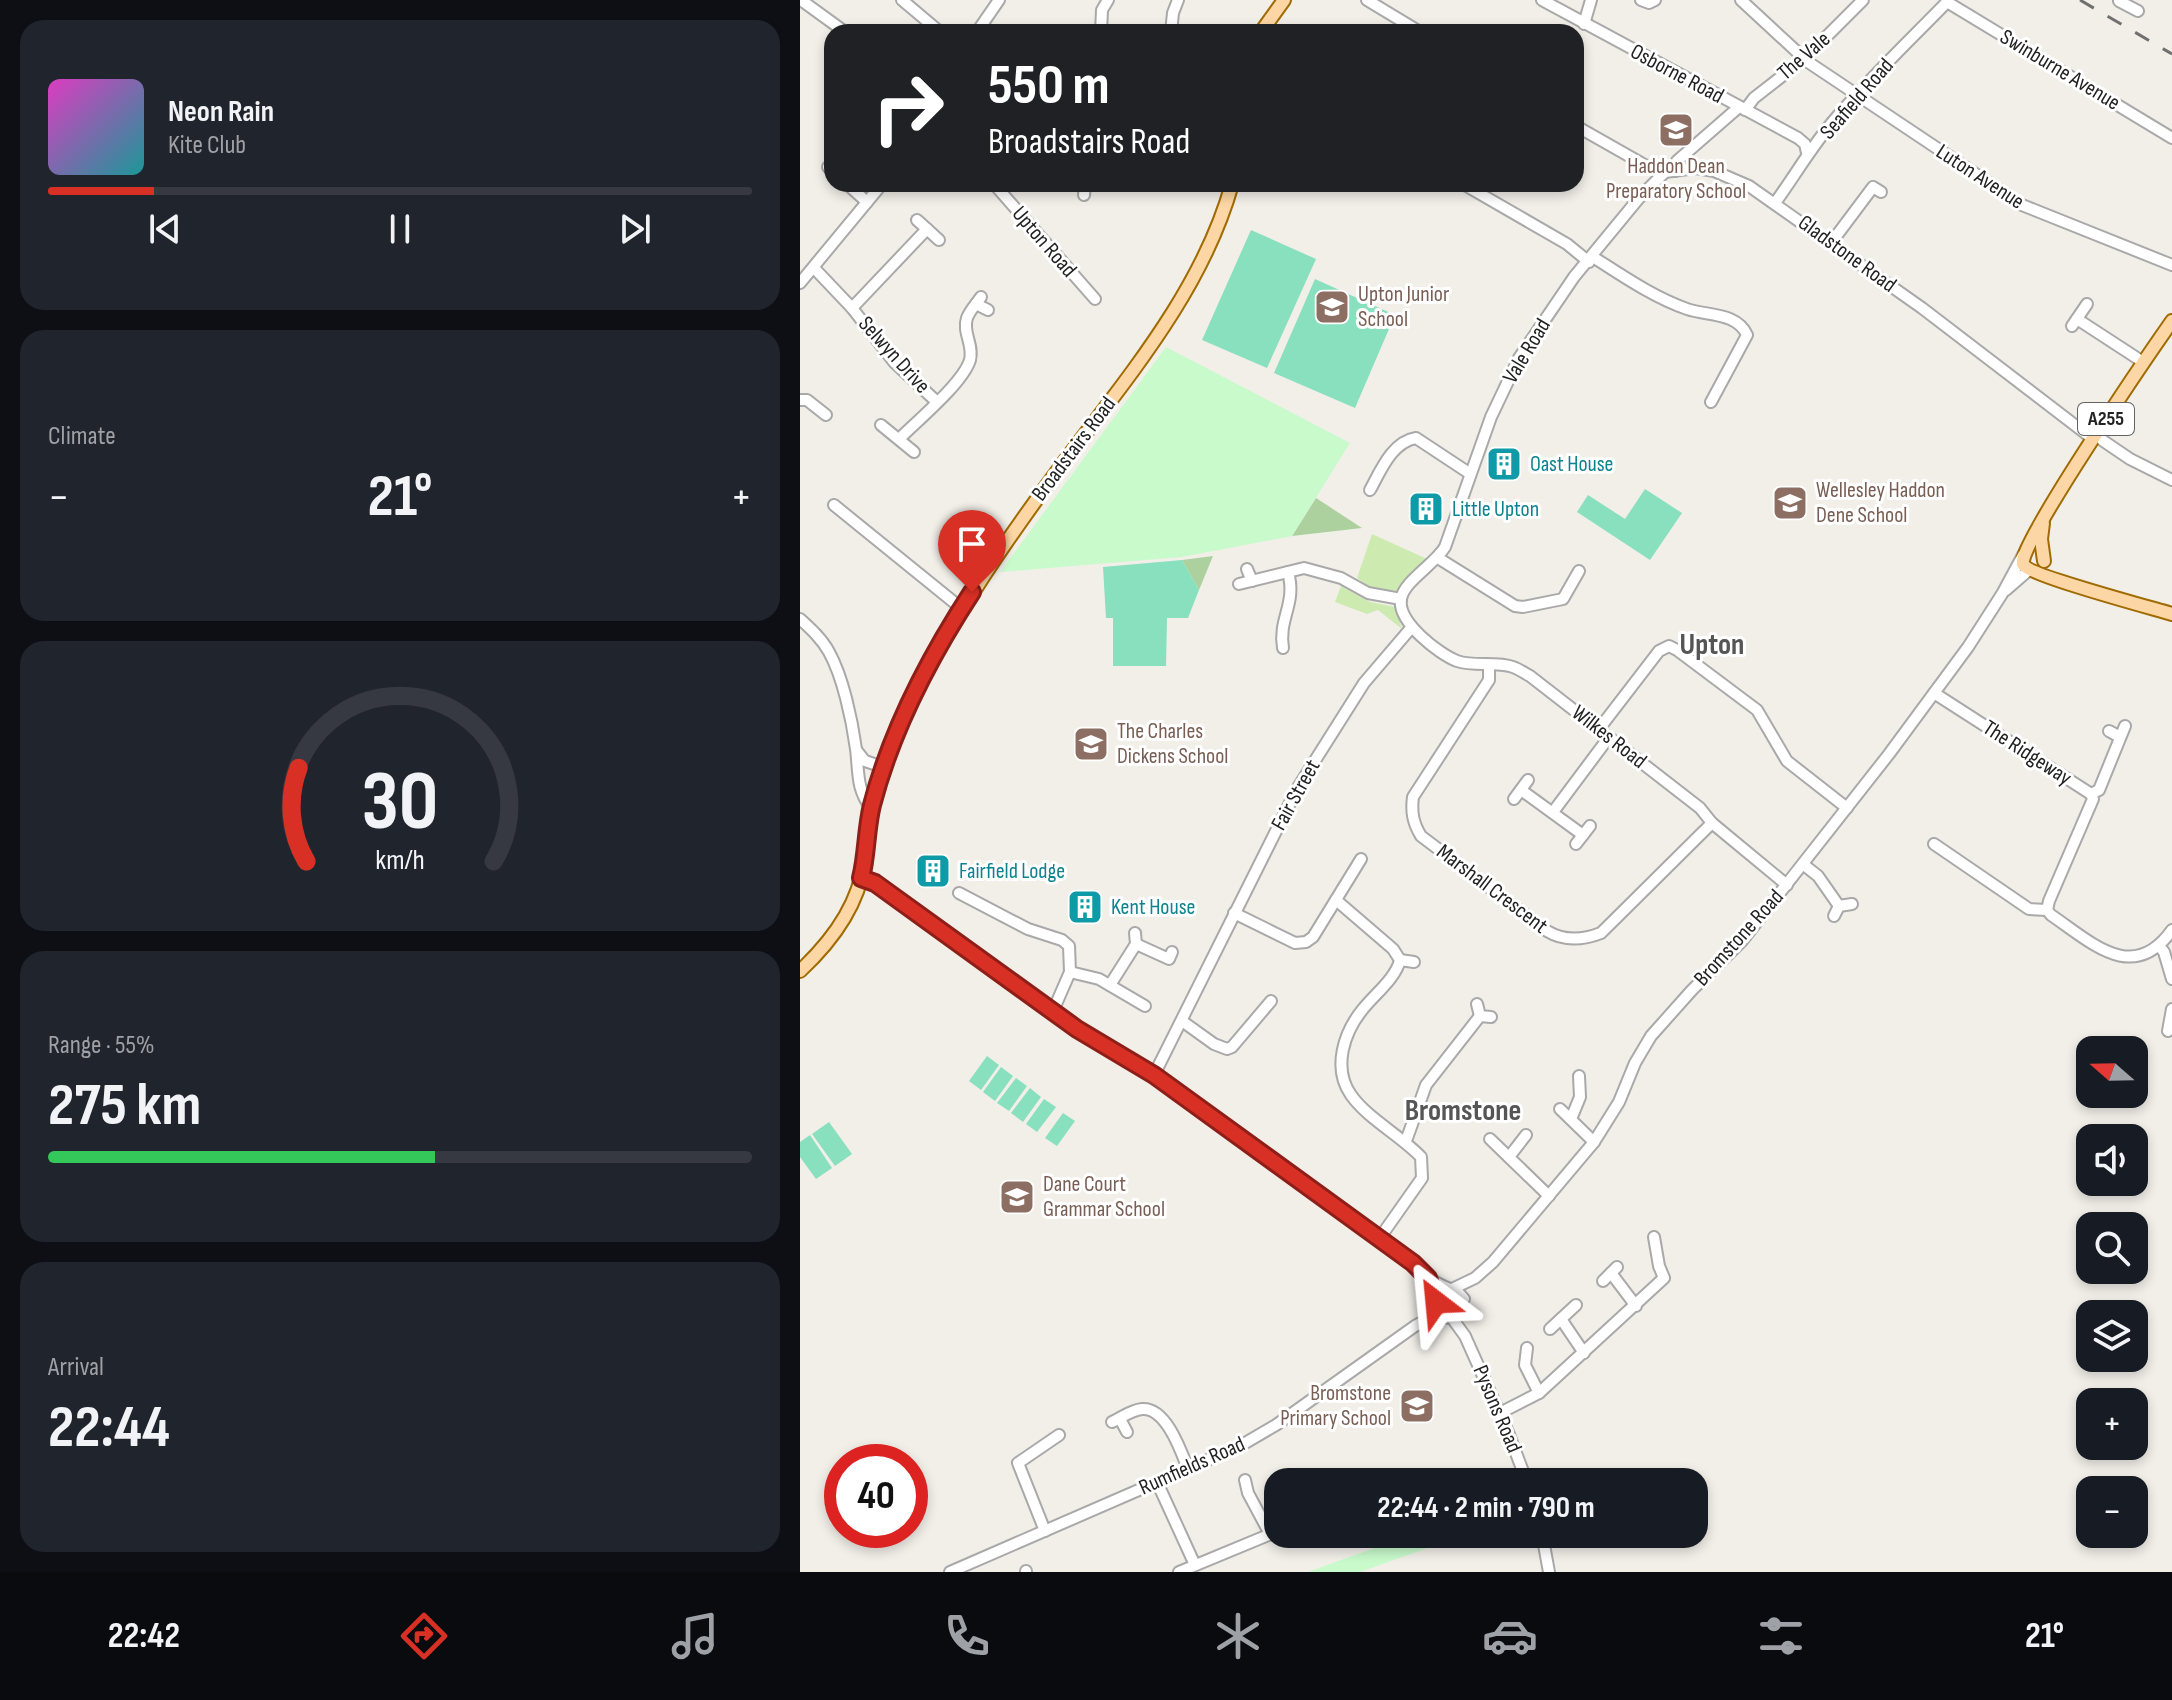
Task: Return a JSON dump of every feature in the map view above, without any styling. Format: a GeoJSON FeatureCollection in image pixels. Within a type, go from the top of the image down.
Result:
{"type":"FeatureCollection","features":[{"type":"Feature","properties":{"kind":"main road"},"geometry":{"type":"LineString","coordinates":[[1267,24],[1284,0]]}},
{"type":"Feature","properties":{"kind":"main road","name":"Broadstairs Road"},"geometry":{"type":"LineString","coordinates":[[800,971],[840,925],[855,895],[861,878],[871,808],[883,767],[902,717],[961,608],[1180,301],[1213,240],[1229,192]]}},
{"type":"Feature","properties":{"kind":"main road","name":"A255"},"geometry":{"type":"LineString","coordinates":[[2025,553],[2032,535],[2172,321]]}},
{"type":"Feature","properties":{"kind":"main road"},"geometry":{"type":"LineString","coordinates":[[2038,564],[2043,520]]}},
{"type":"Feature","properties":{"kind":"main road"},"geometry":{"type":"LineString","coordinates":[[2038,564],[2022,562],[2025,553],[2037,549],[2038,564],[2051,578],[2172,614]]}},
{"type":"Feature","properties":{"kind":"street"},"geometry":{"type":"LineString","coordinates":[[801,0],[834,24]]}},
{"type":"Feature","properties":{"kind":"street"},"geometry":{"type":"LineString","coordinates":[[902,0],[930,24]]}},
{"type":"Feature","properties":{"kind":"street"},"geometry":{"type":"LineString","coordinates":[[982,24],[999,0]]}},
{"type":"Feature","properties":{"kind":"street"},"geometry":{"type":"LineString","coordinates":[[1101,24],[1102,10],[1108,0]]}},
{"type":"Feature","properties":{"kind":"street"},"geometry":{"type":"LineString","coordinates":[[1172,24],[1178,0]]}},
{"type":"Feature","properties":{"kind":"street"},"geometry":{"type":"LineString","coordinates":[[1367,0],[1407,24]]}},
{"type":"Feature","properties":{"kind":"street","name":"Osborne Road"},"geometry":{"type":"LineString","coordinates":[[1542,0],[1798,138],[1805,144],[1807,153]]}},
{"type":"Feature","properties":{"kind":"street"},"geometry":{"type":"LineString","coordinates":[[1584,24],[1591,0]]}},
{"type":"Feature","properties":{"kind":"street"},"geometry":{"type":"LineString","coordinates":[[1641,0],[1649,3],[1655,0]]}},
{"type":"Feature","properties":{"kind":"street","name":"Luton Avenue"},"geometry":{"type":"LineString","coordinates":[[1741,0],[1804,59],[2030,210],[2172,265]]}},
{"type":"Feature","properties":{"kind":"street","name":"The Vale"},"geometry":{"type":"LineString","coordinates":[[1742,108],[1804,59],[1863,0]]}},
{"type":"Feature","properties":{"kind":"street","name":"Seafield Road"},"geometry":{"type":"LineString","coordinates":[[1775,203],[1807,153],[1833,120],[1947,2]]}},
{"type":"Feature","properties":{"kind":"street","name":"Swinburne Avenue"},"geometry":{"type":"LineString","coordinates":[[1947,2],[2172,138]]}},
{"type":"Feature","properties":{"kind":"street","name":"Vale Road"},"geometry":{"type":"LineString","coordinates":[[1438,558],[1445,547],[1491,417],[1519,358],[1574,277],[1639,198],[1680,158],[1742,108]]}},
{"type":"Feature","properties":{"kind":"street","name":"Gladstone Road"},"geometry":{"type":"LineString","coordinates":[[1584,131],[1650,168],[1670,171],[1696,168],[1714,171],[1741,182],[1922,308],[2097,439],[2172,480]]}},
{"type":"Feature","properties":{"kind":"street"},"geometry":{"type":"LineString","coordinates":[[1831,243],[1873,187],[1881,192]]}},
{"type":"Feature","properties":{"kind":"street"},"geometry":{"type":"LineString","coordinates":[[856,192],[867,202]]}},
{"type":"Feature","properties":{"kind":"street"},"geometry":{"type":"LineString","coordinates":[[800,283],[875,192]]}},
{"type":"Feature","properties":{"kind":"street","name":"Upton Road"},"geometry":{"type":"LineString","coordinates":[[1001,192],[1095,299]]}},
{"type":"Feature","properties":{"kind":"street"},"geometry":{"type":"LineString","coordinates":[[1477,192],[1669,302],[1743,326],[1747,335],[1711,403]]}},
{"type":"Feature","properties":{"kind":"street"},"geometry":{"type":"LineString","coordinates":[[917,220],[939,240]]}},
{"type":"Feature","properties":{"kind":"street","name":"Selwyn Drive"},"geometry":{"type":"LineString","coordinates":[[852,308],[927,229]]}},
{"type":"Feature","properties":{"kind":"street","name":"Selwyn Drive"},"geometry":{"type":"LineString","coordinates":[[814,268],[852,308],[894,362],[937,402]]}},
{"type":"Feature","properties":{"kind":"street","name":"Selwyn Drive"},"geometry":{"type":"LineString","coordinates":[[899,439],[937,402],[969,364],[972,349],[966,326],[978,301],[988,310]]}},
{"type":"Feature","properties":{"kind":"street"},"geometry":{"type":"LineString","coordinates":[[2087,304],[2074,322],[2143,362]]}},
{"type":"Feature","properties":{"kind":"street"},"geometry":{"type":"LineString","coordinates":[[800,400],[807,400],[826,415]]}},
{"type":"Feature","properties":{"kind":"street"},"geometry":{"type":"LineString","coordinates":[[881,425],[914,452]]}},
{"type":"Feature","properties":{"kind":"street"},"geometry":{"type":"LineString","coordinates":[[1371,482],[1394,450],[1403,442],[1416,438],[1469,473]]}},
{"type":"Feature","properties":{"kind":"street"},"geometry":{"type":"LineString","coordinates":[[834,505],[961,608]]}},
{"type":"Feature","properties":{"kind":"street","name":"Bromstone Road"},"geometry":{"type":"LineString","coordinates":[[1449,1290],[1475,1278],[1493,1262],[1594,1142],[1619,1102],[1635,1063],[1651,1036],[1742,941],[1804,865],[1934,693],[2002,594],[2025,553]]}},
{"type":"Feature","properties":{"kind":"street"},"geometry":{"type":"LineString","coordinates":[[1411,628],[1402,610],[1401,599],[1407,587],[1438,558],[1515,606],[1523,607],[1566,602],[1579,571]]}},
{"type":"Feature","properties":{"kind":"street","name":"Bromstone Road"},"geometry":{"type":"LineString","coordinates":[[2002,594],[2038,564]]}},
{"type":"Feature","properties":{"kind":"street"},"geometry":{"type":"LineString","coordinates":[[1239,584],[1304,568],[1341,578],[1368,593],[1401,599]]}},
{"type":"Feature","properties":{"kind":"street"},"geometry":{"type":"LineString","coordinates":[[1247,569],[1252,581]]}},
{"type":"Feature","properties":{"kind":"street"},"geometry":{"type":"LineString","coordinates":[[1283,648],[1282,624],[1292,597],[1288,572]]}},
{"type":"Feature","properties":{"kind":"street"},"geometry":{"type":"LineString","coordinates":[[800,619],[816,633],[829,651],[840,677],[856,750],[856,775],[862,796],[871,808]]}},
{"type":"Feature","properties":{"kind":"street","name":"Wilkes Road"},"geometry":{"type":"LineString","coordinates":[[1411,628],[1458,661],[1512,667],[1530,676],[1700,808],[1712,823],[1787,885]]}},
{"type":"Feature","properties":{"kind":"street","name":"Fair Street"},"geometry":{"type":"LineString","coordinates":[[1154,1075],[1297,789],[1364,683],[1411,628]]}},
{"type":"Feature","properties":{"kind":"street"},"geometry":{"type":"LineString","coordinates":[[1599,729],[1659,651],[1669,646],[1757,710],[1787,761],[1847,808]]}},
{"type":"Feature","properties":{"kind":"street","name":"Marshall Crescent"},"geometry":{"type":"LineString","coordinates":[[1489,665],[1489,680],[1413,797],[1411,808],[1414,824],[1421,836],[1547,931],[1570,940],[1601,933],[1712,823]]}},
{"type":"Feature","properties":{"kind":"street","name":"The Ridgeway"},"geometry":{"type":"LineString","coordinates":[[1934,693],[2091,794],[2093,799],[2047,910]]}},
{"type":"Feature","properties":{"kind":"street"},"geometry":{"type":"LineString","coordinates":[[2091,794],[2099,790],[2125,726]]}},
{"type":"Feature","properties":{"kind":"street"},"geometry":{"type":"LineString","coordinates":[[2109,731],[2120,737]]}},
{"type":"Feature","properties":{"kind":"street"},"geometry":{"type":"LineString","coordinates":[[1553,812],[1609,737]]}},
{"type":"Feature","properties":{"kind":"street"},"geometry":{"type":"LineString","coordinates":[[856,750],[865,761],[883,767]]}},
{"type":"Feature","properties":{"kind":"street"},"geometry":{"type":"LineString","coordinates":[[856,775],[865,761]]}},
{"type":"Feature","properties":{"kind":"street"},"geometry":{"type":"LineString","coordinates":[[1521,790],[1583,835]]}},
{"type":"Feature","properties":{"kind":"street"},"geometry":{"type":"LineString","coordinates":[[1942,845],[2029,909],[2047,910],[2107,953],[2139,957],[2159,946],[2172,930]]}},
{"type":"Feature","properties":{"kind":"street"},"geometry":{"type":"LineString","coordinates":[[1234,913],[1295,943],[1306,942],[1313,937],[1361,859]]}},
{"type":"Feature","properties":{"kind":"street"},"geometry":{"type":"LineString","coordinates":[[1804,865],[1818,876],[1837,911],[1852,904]]}},
{"type":"Feature","properties":{"kind":"street"},"geometry":{"type":"LineString","coordinates":[[861,878],[875,883],[1077,1029],[1154,1075],[1413,1263],[1428,1278],[1458,1292],[1464,1299],[1463,1312],[1449,1318],[1439,1312],[1428,1278]]}},
{"type":"Feature","properties":{"kind":"street"},"geometry":{"type":"LineString","coordinates":[[959,893],[1028,929],[1062,940],[1069,946],[1070,972],[1053,1011]]}},
{"type":"Feature","properties":{"kind":"street"},"geometry":{"type":"LineString","coordinates":[[1336,900],[1393,949],[1400,960],[1414,962]]}},
{"type":"Feature","properties":{"kind":"street"},"geometry":{"type":"LineString","coordinates":[[1110,985],[1136,938],[1169,959],[1172,952]]}},
{"type":"Feature","properties":{"kind":"street"},"geometry":{"type":"LineString","coordinates":[[2159,946],[2172,979]]}},
{"type":"Feature","properties":{"kind":"street"},"geometry":{"type":"LineString","coordinates":[[1379,1239],[1422,1178],[1421,1157],[1350,1094],[1342,1056],[1345,1037],[1358,1015],[1395,971],[1400,960]]}},
{"type":"Feature","properties":{"kind":"street"},"geometry":{"type":"LineString","coordinates":[[1070,972],[1099,979],[1145,1006]]}},
{"type":"Feature","properties":{"kind":"street"},"geometry":{"type":"LineString","coordinates":[[1182,1021],[1214,1044],[1227,1049],[1258,1024],[1271,1001]]}},
{"type":"Feature","properties":{"kind":"street"},"geometry":{"type":"LineString","coordinates":[[1406,1141],[1413,1129],[1426,1085],[1486,1016],[1477,1004]]}},
{"type":"Feature","properties":{"kind":"street"},"geometry":{"type":"LineString","coordinates":[[2167,1031],[2172,1009]]}},
{"type":"Feature","properties":{"kind":"street"},"geometry":{"type":"LineString","coordinates":[[1571,1119],[1580,1097],[1579,1076]]}},
{"type":"Feature","properties":{"kind":"street"},"geometry":{"type":"LineString","coordinates":[[1560,1109],[1594,1142]]}},
{"type":"Feature","properties":{"kind":"street"},"geometry":{"type":"LineString","coordinates":[[1509,1157],[1526,1135]]}},
{"type":"Feature","properties":{"kind":"street"},"geometry":{"type":"LineString","coordinates":[[1490,1139],[1549,1196]]}},
{"type":"Feature","properties":{"kind":"street"},"geometry":{"type":"LineString","coordinates":[[1500,1413],[1539,1393],[1664,1278],[1654,1237]]}},
{"type":"Feature","properties":{"kind":"street"},"geometry":{"type":"LineString","coordinates":[[1610,1274],[1636,1306]]}},
{"type":"Feature","properties":{"kind":"street","name":"Bromstone Road"},"geometry":{"type":"LineString","coordinates":[[1464,1299],[1475,1278]]}},
{"type":"Feature","properties":{"kind":"street"},"geometry":{"type":"LineString","coordinates":[[1436,1302],[1449,1290]]}},
{"type":"Feature","properties":{"kind":"street","name":"Rumfields Road"},"geometry":{"type":"LineString","coordinates":[[1415,1326],[1436,1302]]}},
{"type":"Feature","properties":{"kind":"street"},"geometry":{"type":"LineString","coordinates":[[1550,1329],[1576,1305]]}},
{"type":"Feature","properties":{"kind":"street","name":"Pysons Road"},"geometry":{"type":"LineString","coordinates":[[1463,1312],[1465,1336]]}},
{"type":"Feature","properties":{"kind":"street","name":"Rumfields Road"},"geometry":{"type":"LineString","coordinates":[[950,1572],[1240,1446],[1276,1425],[1415,1326],[1428,1319],[1449,1318]]}},
{"type":"Feature","properties":{"kind":"street","name":"Pysons Road"},"geometry":{"type":"LineString","coordinates":[[1449,1318],[1465,1336],[1522,1468]]}},
{"type":"Feature","properties":{"kind":"street"},"geometry":{"type":"LineString","coordinates":[[1561,1319],[1584,1353]]}},
{"type":"Feature","properties":{"kind":"street"},"geometry":{"type":"LineString","coordinates":[[1527,1348],[1525,1365],[1539,1393]]}},
{"type":"Feature","properties":{"kind":"street"},"geometry":{"type":"LineString","coordinates":[[1127,1432],[1116,1420],[1140,1409],[1150,1410],[1174,1436],[1188,1469]]}},
{"type":"Feature","properties":{"kind":"street"},"geometry":{"type":"LineString","coordinates":[[1045,1531],[1016,1459],[1059,1435]]}},
{"type":"Feature","properties":{"kind":"street"},"geometry":{"type":"LineString","coordinates":[[1245,1480],[1248,1493],[1264,1518]]}},
{"type":"Feature","properties":{"kind":"street"},"geometry":{"type":"LineString","coordinates":[[1157,1482],[1195,1565]]}},
{"type":"Feature","properties":{"kind":"street"},"geometry":{"type":"LineString","coordinates":[[1179,1572],[1264,1537]]}},
{"type":"Feature","properties":{"kind":"street"},"geometry":{"type":"LineString","coordinates":[[1545,1548],[1549,1572]]}},
{"type":"Feature","properties":{"kind":"green space"},"geometry":{"type":"Polygon","coordinates":[[[1251,230],[1316,259],[1267,368],[1202,340],[1251,230]]]}},
{"type":"Feature","properties":{"kind":"green space"},"geometry":{"type":"Polygon","coordinates":[[[1315,279],[1395,315],[1355,408],[1274,373],[1315,279]]]}},
{"type":"Feature","properties":{"kind":"green space"},"geometry":{"type":"Polygon","coordinates":[[[1166,347],[1350,443],[1292,536],[1182,557],[1000,572],[1166,347]]]}},
{"type":"Feature","properties":{"kind":"green space"},"geometry":{"type":"Polygon","coordinates":[[[1645,489],[1682,513],[1650,560],[1577,512],[1588,495],[1625,519],[1645,489]]]}},
{"type":"Feature","properties":{"kind":"green space"},"geometry":{"type":"Polygon","coordinates":[[[1316,498],[1362,528],[1292,536],[1316,498]]]}},
{"type":"Feature","properties":{"kind":"green space"},"geometry":{"type":"Polygon","coordinates":[[[1372,534],[1427,559],[1410,573],[1396,591],[1372,588],[1357,578],[1372,534]]]}},
{"type":"Feature","properties":{"kind":"green space"},"geometry":{"type":"Polygon","coordinates":[[[1213,556],[1199,590],[1182,560],[1213,556]]]}},
{"type":"Feature","properties":{"kind":"green space"},"geometry":{"type":"Polygon","coordinates":[[[1182,560],[1199,590],[1188,618],[1167,618],[1166,666],[1113,666],[1113,618],[1106,618],[1103,567],[1182,560]]]}},
{"type":"Feature","properties":{"kind":"green space"},"geometry":{"type":"Polygon","coordinates":[[[1341,586],[1370,602],[1395,607],[1402,629],[1378,610],[1367,614],[1335,602],[1341,586]]]}},
{"type":"Feature","properties":{"kind":"green space"},"geometry":{"type":"Polygon","coordinates":[[[987,1056],[999,1065],[981,1090],[969,1081],[987,1056]]]}},
{"type":"Feature","properties":{"kind":"green space"},"geometry":{"type":"Polygon","coordinates":[[[1001,1067],[1013,1076],[995,1101],[983,1092],[1001,1067]]]}},
{"type":"Feature","properties":{"kind":"green space"},"geometry":{"type":"Polygon","coordinates":[[[1016,1078],[1027,1086],[1009,1111],[997,1103],[1016,1078]]]}},
{"type":"Feature","properties":{"kind":"green space"},"geometry":{"type":"Polygon","coordinates":[[[1030,1088],[1041,1097],[1023,1122],[1011,1113],[1030,1088]]]}},
{"type":"Feature","properties":{"kind":"green space"},"geometry":{"type":"Polygon","coordinates":[[[1044,1099],[1056,1107],[1037,1132],[1026,1124],[1044,1099]]]}},
{"type":"Feature","properties":{"kind":"green space"},"geometry":{"type":"Polygon","coordinates":[[[1063,1113],[1075,1121],[1057,1146],[1045,1138],[1063,1113]]]}},
{"type":"Feature","properties":{"kind":"green space"},"geometry":{"type":"Polygon","coordinates":[[[829,1122],[852,1154],[835,1166],[812,1134],[829,1122]]]}},
{"type":"Feature","properties":{"kind":"green space"},"geometry":{"type":"Polygon","coordinates":[[[810,1135],[832,1168],[816,1179],[800,1157],[800,1142],[810,1135]]]}},
{"type":"Feature","properties":{"kind":"green space"},"geometry":{"type":"Polygon","coordinates":[[[1374,1548],[1428,1548],[1360,1572],[1308,1572],[1374,1548]]]}},
{"type":"Feature","properties":{"kind":"railway"},"geometry":{"type":"LineString","coordinates":[[2080,0],[2172,54]]}},
{"type":"Feature","properties":{"kind":"place","name":"Haddon Dean Preparatory School"},"geometry":{"type":"Point","coordinates":[1676,130]}},
{"type":"Feature","properties":{"kind":"place","name":"Upton Junior School"},"geometry":{"type":"Point","coordinates":[1332,307]}},
{"type":"Feature","properties":{"kind":"place","name":"Oast House"},"geometry":{"type":"Point","coordinates":[1504,464]}},
{"type":"Feature","properties":{"kind":"place","name":"Wellesley Haddon Dene School"},"geometry":{"type":"Point","coordinates":[1790,503]}},
{"type":"Feature","properties":{"kind":"place","name":"Little Upton"},"geometry":{"type":"Point","coordinates":[1426,509]}},
{"type":"Feature","properties":{"kind":"place","name":"The Charles Dickens School"},"geometry":{"type":"Point","coordinates":[1091,744]}},
{"type":"Feature","properties":{"kind":"place","name":"Fairfield Lodge"},"geometry":{"type":"Point","coordinates":[933,871]}},
{"type":"Feature","properties":{"kind":"place","name":"Kent House"},"geometry":{"type":"Point","coordinates":[1085,907]}},
{"type":"Feature","properties":{"kind":"place","name":"Dane Court Grammar School"},"geometry":{"type":"Point","coordinates":[1017,1197]}},
{"type":"Feature","properties":{"kind":"place","name":"Bromstone Primary School"},"geometry":{"type":"Point","coordinates":[1417,1406]}},
{"type":"Feature","properties":{"kind":"district","name":"Upton"},"geometry":{"type":"Point","coordinates":[1712,645]}},
{"type":"Feature","properties":{"kind":"district","name":"Bromstone"},"geometry":{"type":"Point","coordinates":[1463,1111]}},
{"type":"Feature","properties":{"kind":"route"},"geometry":{"type":"LineString","coordinates":[[972,592],[940,645],[896,730],[871,808],[861,878],[875,883],[1077,1029],[1154,1075],[1413,1263],[1428,1278],[1436,1302]]}}]}
